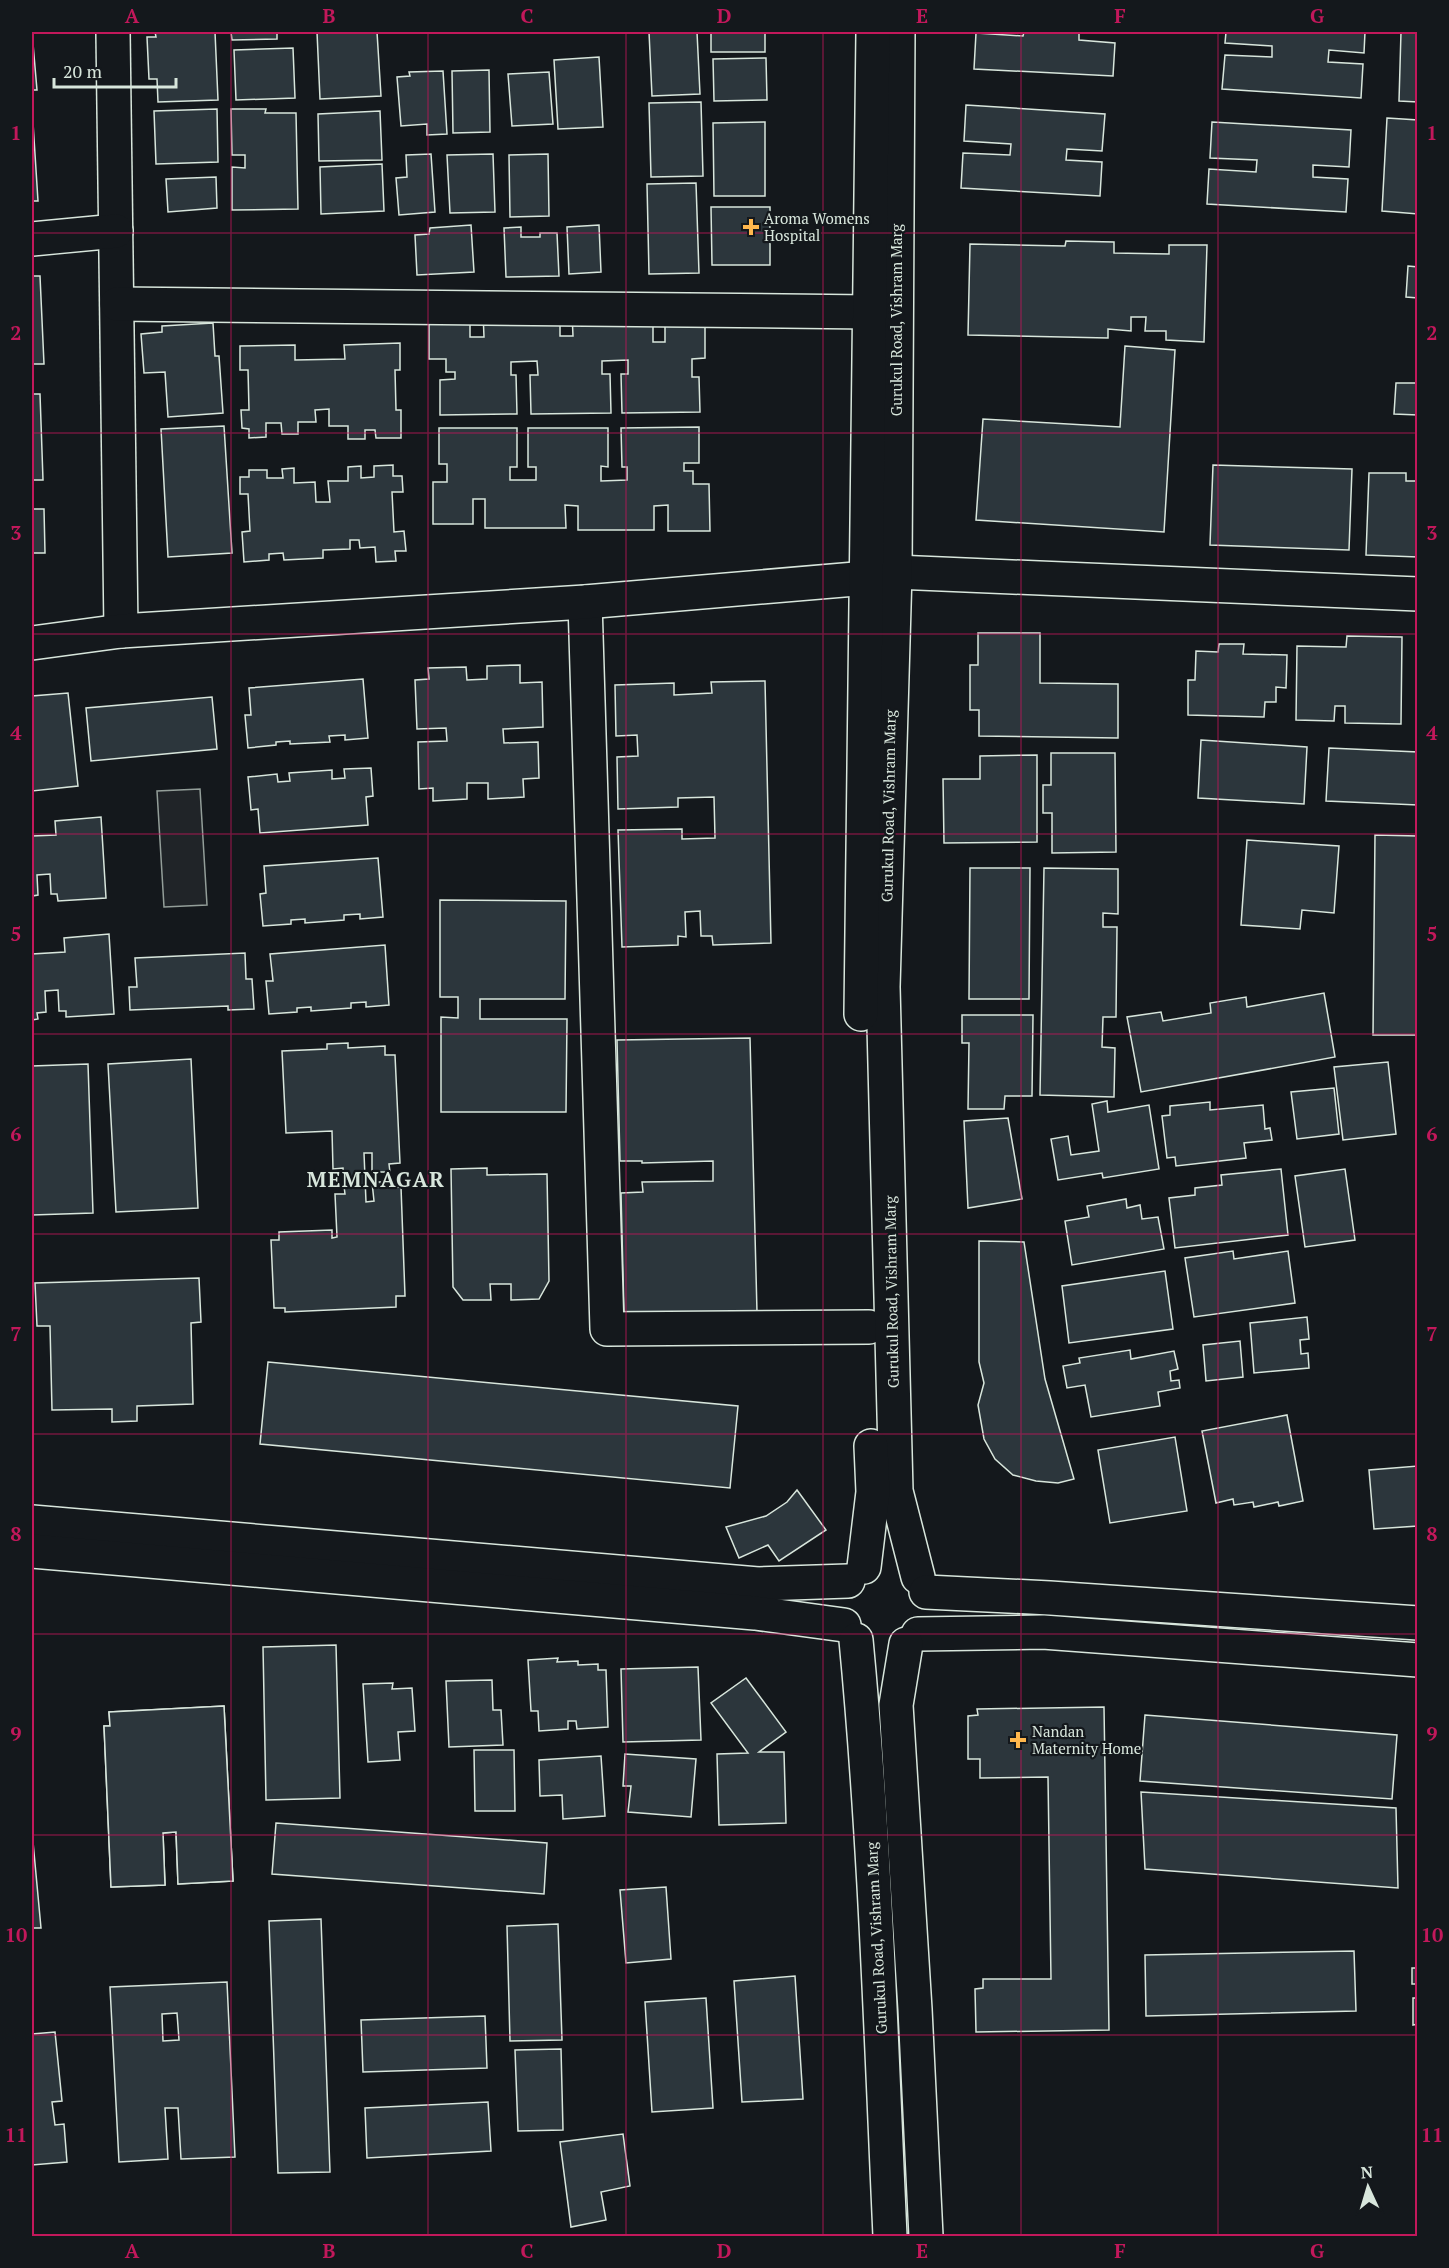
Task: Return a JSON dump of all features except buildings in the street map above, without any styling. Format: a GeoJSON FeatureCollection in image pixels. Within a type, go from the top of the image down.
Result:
{"type":"FeatureCollection","features":[{"type":"Feature","properties":{"kind":"street"},"geometry":{"type":"LineString","coordinates":[[114,32],[121,631]]}},
{"type":"Feature","properties":{"kind":"street","name":"Gurukul Road, Vishram Marg"},"geometry":{"type":"LineString","coordinates":[[873,32],[870,312],[881,575],[884,998],[896,1491],[922,1585]]}},
{"type":"Feature","properties":{"kind":"street","name":"Gurukul Road, Vishram Marg"},"geometry":{"type":"LineString","coordinates":[[856,1574],[873,1492],[860,986],[881,575],[898,32]]}},
{"type":"Feature","properties":{"kind":"street"},"geometry":{"type":"LineString","coordinates":[[32,239],[116,231]]}},
{"type":"Feature","properties":{"kind":"street"},"geometry":{"type":"LineString","coordinates":[[117,304],[870,312]]}},
{"type":"Feature","properties":{"kind":"street"},"geometry":{"type":"LineString","coordinates":[[32,643],[121,631],[585,602],[881,575],[1418,594]]}},
{"type":"Feature","properties":{"kind":"street"},"geometry":{"type":"LineString","coordinates":[[585,602],[607,1329],[868,1327]]}},
{"type":"Feature","properties":{"kind":"street"},"geometry":{"type":"LineString","coordinates":[[32,1522],[758,1584],[856,1574],[878,1562],[894,1563],[905,1567],[922,1585],[928,1607],[926,1621],[912,1639],[892,1650],[869,1648],[850,1633],[755,1613],[32,1551]]}},
{"type":"Feature","properties":{"kind":"street"},"geometry":{"type":"LineString","coordinates":[[850,1633],[840,1610],[840,1602],[841,1595],[856,1574]]}},
{"type":"Feature","properties":{"kind":"street"},"geometry":{"type":"LineString","coordinates":[[922,1585],[1050,1598],[1418,1623]]}},
{"type":"Feature","properties":{"kind":"street"},"geometry":{"type":"LineString","coordinates":[[912,1639],[1044,1632],[1418,1660]]}},
{"type":"Feature","properties":{"kind":"street","name":"Gurukul Road, Vishram Marg"},"geometry":{"type":"LineString","coordinates":[[850,1633],[862,1709],[890,2236]]}},
{"type":"Feature","properties":{"kind":"street"},"geometry":{"type":"LineString","coordinates":[[912,1639],[896,1705],[915,2009],[926,2236]]}},
{"type":"Feature","properties":{"kind":"shaded area"},"geometry":{"type":"Polygon","coordinates":[[[200,789],[207,905],[164,907],[157,791],[200,789]]]}},
{"type":"Feature","properties":{"kind":"place","name":"Aroma Womens Hospital"},"geometry":{"type":"Point","coordinates":[751,227]}},
{"type":"Feature","properties":{"kind":"place","name":"Nandan Maternity Home"},"geometry":{"type":"Point","coordinates":[1018,1740]}},
{"type":"Feature","properties":{"kind":"district","name":"MEMNAGAR"},"geometry":{"type":"Point","coordinates":[376,1179]}}]}
